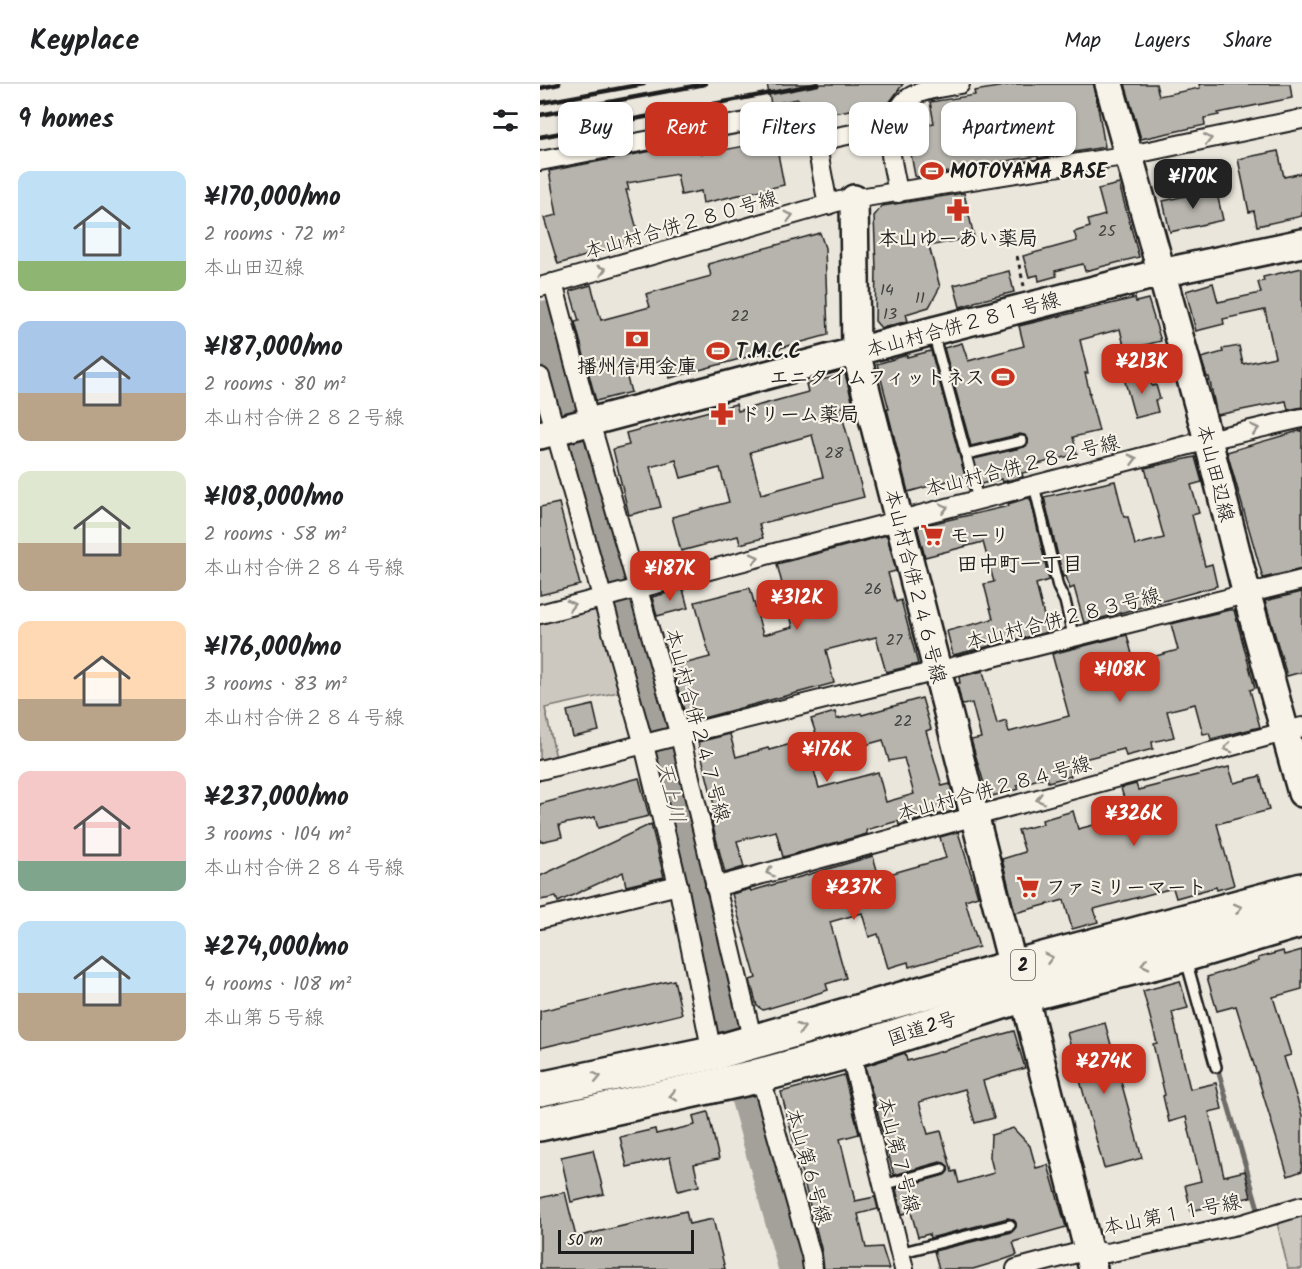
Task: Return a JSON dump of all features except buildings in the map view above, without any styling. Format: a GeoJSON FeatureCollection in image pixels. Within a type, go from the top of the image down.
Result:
{"type":"FeatureCollection","features":[{"type":"Feature","properties":{"kind":"highway","name":"国道2号"},"geometry":{"type":"LineString","coordinates":[[540,1124],[748,1078],[850,1051],[1019,981],[1302,890]]}},
{"type":"Feature","properties":{"kind":"highway","name":"国道2号"},"geometry":{"type":"LineString","coordinates":[[540,1089],[1019,981],[1185,955],[1302,920]]}},
{"type":"Feature","properties":{"kind":"street"},"geometry":{"type":"LineString","coordinates":[[904,102],[925,91],[960,84]]}},
{"type":"Feature","properties":{"kind":"street","name":"本山田辺線"},"geometry":{"type":"LineString","coordinates":[[1109,84],[1208,440],[1247,596],[1293,730],[1302,793]]}},
{"type":"Feature","properties":{"kind":"street","name":"本山村合併２８０号線"},"geometry":{"type":"LineString","coordinates":[[546,285],[841,202],[1130,155],[1302,119]]}},
{"type":"Feature","properties":{"kind":"street"},"geometry":{"type":"LineString","coordinates":[[540,161],[740,123]]}},
{"type":"Feature","properties":{"kind":"street"},"geometry":{"type":"LineString","coordinates":[[830,156],[841,202]]}},
{"type":"Feature","properties":{"kind":"street"},"geometry":{"type":"LineString","coordinates":[[893,156],[898,193]]}},
{"type":"Feature","properties":{"kind":"street","name":"本山村合併２４６号線"},"geometry":{"type":"LineString","coordinates":[[841,202],[856,352],[974,817],[1019,981],[1090,1259]]}},
{"type":"Feature","properties":{"kind":"street","name":"本山村合併２８１号線"},"geometry":{"type":"LineString","coordinates":[[548,433],[1161,273],[1302,243]]}},
{"type":"Feature","properties":{"kind":"street","name":"本山村合併２４７号線"},"geometry":{"type":"LineString","coordinates":[[546,285],[590,422],[680,736],[716,887],[733,1047]]}},
{"type":"Feature","properties":{"kind":"street"},"geometry":{"type":"LineString","coordinates":[[540,377],[548,433],[602,597],[644,745],[678,885],[733,1047]]}},
{"type":"Feature","properties":{"kind":"street","name":"本山村合併２８２号線"},"geometry":{"type":"LineString","coordinates":[[540,614],[978,499],[1302,418]]}},
{"type":"Feature","properties":{"kind":"street","name":"本山村合併２８３号線"},"geometry":{"type":"LineString","coordinates":[[540,770],[1247,596],[1302,580]]}},
{"type":"Feature","properties":{"kind":"street","name":"本山村合併２８４号線"},"geometry":{"type":"LineString","coordinates":[[716,887],[1293,730]]}},
{"type":"Feature","properties":{"kind":"street"},"geometry":{"type":"LineString","coordinates":[[540,919],[678,885]]}},
{"type":"Feature","properties":{"kind":"street","name":"本山第７号線"},"geometry":{"type":"LineString","coordinates":[[850,1051],[902,1261]]}},
{"type":"Feature","properties":{"kind":"street","name":"本山第６号線"},"geometry":{"type":"LineString","coordinates":[[748,1078],[811,1255],[813,1269]]}},
{"type":"Feature","properties":{"kind":"street","name":"本山第１１号線"},"geometry":{"type":"LineString","coordinates":[[1016,1269],[1090,1259],[1107,1253],[1242,1224],[1302,1206]]}},
{"type":"Feature","properties":{"kind":"lane"},"geometry":{"type":"LineString","coordinates":[[933,331],[978,499]]}},
{"type":"Feature","properties":{"kind":"lane"},"geometry":{"type":"LineString","coordinates":[[966,454],[1022,441]]}},
{"type":"Feature","properties":{"kind":"lane"},"geometry":{"type":"LineString","coordinates":[[1034,485],[1058,587],[1065,601],[1074,639]]}},
{"type":"Feature","properties":{"kind":"lane"},"geometry":{"type":"LineString","coordinates":[[1185,955],[1216,1068]]}},
{"type":"Feature","properties":{"kind":"lane"},"geometry":{"type":"LineString","coordinates":[[883,1185],[942,1168]]}},
{"type":"Feature","properties":{"kind":"lane"},"geometry":{"type":"LineString","coordinates":[[902,1261],[1010,1225]]}},
{"type":"Feature","properties":{"kind":"path"},"geometry":{"type":"LineString","coordinates":[[1017,256],[1026,292]]}},
{"type":"Feature","properties":{"kind":"shaded area"},"geometry":{"type":"Polygon","coordinates":[[[593,609],[602,613],[623,691],[545,708],[556,758],[540,762],[540,622],[593,609]]]}},
{"type":"Feature","properties":{"kind":"shaded area"},"geometry":{"type":"Polygon","coordinates":[[[1302,1215],[1302,1269],[1288,1269],[1277,1222],[1302,1215]]]}},
{"type":"Feature","properties":{"kind":"waterway","name":"天上川"},"geometry":{"type":"LineString","coordinates":[[540,317],[653,720],[729,1033],[795,1269]]}},
{"type":"Feature","properties":{"kind":"waterway"},"geometry":{"type":"LineString","coordinates":[[1218,1070],[1259,1212]]}},
{"type":"Feature","properties":{"kind":"railway"},"geometry":{"type":"LineString","coordinates":[[540,88],[559,84]]}},
{"type":"Feature","properties":{"kind":"railway"},"geometry":{"type":"LineString","coordinates":[[540,103],[644,84]]}},
{"type":"Feature","properties":{"kind":"railway"},"geometry":{"type":"LineString","coordinates":[[540,115],[705,84]]}},
{"type":"Feature","properties":{"kind":"railway"},"geometry":{"type":"LineString","coordinates":[[540,137],[818,84]]}},
{"type":"Feature","properties":{"kind":"place","name":"MOTOYAMA BASE"},"geometry":{"type":"Point","coordinates":[932,171]}},
{"type":"Feature","properties":{"kind":"place","name":"本山ゆーあい薬局"},"geometry":{"type":"Point","coordinates":[958,210]}},
{"type":"Feature","properties":{"kind":"place","name":"播州信用金庫"},"geometry":{"type":"Point","coordinates":[637,339]}},
{"type":"Feature","properties":{"kind":"place","name":"T.M.C.C"},"geometry":{"type":"Point","coordinates":[718,351]}},
{"type":"Feature","properties":{"kind":"place","name":"エニタイムフィットネス"},"geometry":{"type":"Point","coordinates":[1003,377]}},
{"type":"Feature","properties":{"kind":"place","name":"ドリーム薬局"},"geometry":{"type":"Point","coordinates":[722,414]}},
{"type":"Feature","properties":{"kind":"place","name":"モーリ"},"geometry":{"type":"Point","coordinates":[932,535]}},
{"type":"Feature","properties":{"kind":"place","name":"ファミリーマート"},"geometry":{"type":"Point","coordinates":[1028,887]}},
{"type":"Feature","properties":{"kind":"district","name":"田中町一丁目"},"geometry":{"type":"Point","coordinates":[1020,564]}}]}
